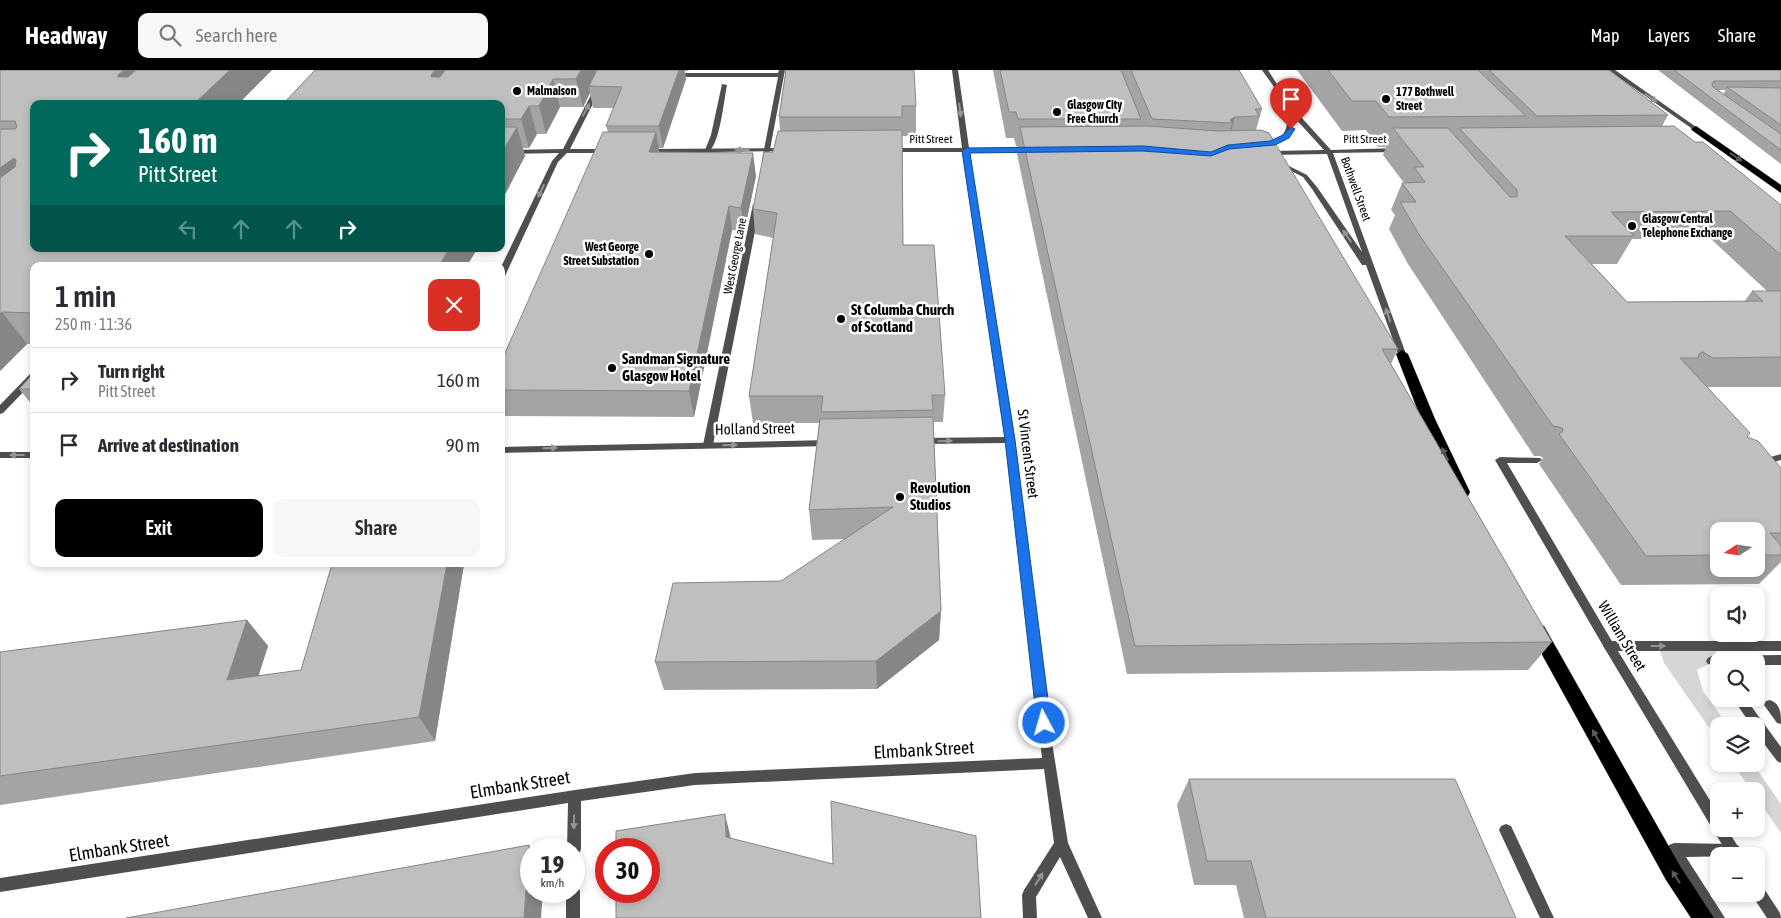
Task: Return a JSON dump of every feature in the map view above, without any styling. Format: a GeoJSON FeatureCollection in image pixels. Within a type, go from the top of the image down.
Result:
{"type":"FeatureCollection","features":[{"type":"Feature","properties":{"kind":"highway"},"geometry":{"type":"LineString","coordinates":[[1696,129],[1781,190]]}},
{"type":"Feature","properties":{"kind":"highway"},"geometry":{"type":"LineString","coordinates":[[1402,354],[1428,419],[1470,506]]}},
{"type":"Feature","properties":{"kind":"highway"},"geometry":{"type":"LineString","coordinates":[[1530,617],[1673,873],[1703,918]]}},
{"type":"Feature","properties":{"kind":"street","name":"St Vincent Street"},"geometry":{"type":"LineString","coordinates":[[955,70],[1010,440],[1049,763],[1061,844],[1096,918]]}},
{"type":"Feature","properties":{"kind":"street","name":"Bothwell Street"},"geometry":{"type":"LineString","coordinates":[[1264,70],[1289,107],[1329,151],[1402,354]]}},
{"type":"Feature","properties":{"kind":"street"},"geometry":{"type":"LineString","coordinates":[[1611,70],[1696,129]]}},
{"type":"Feature","properties":{"kind":"street"},"geometry":{"type":"LineString","coordinates":[[505,267],[555,161],[566,151],[606,73]]}},
{"type":"Feature","properties":{"kind":"street"},"geometry":{"type":"LineString","coordinates":[[595,76],[606,73],[615,76]]}},
{"type":"Feature","properties":{"kind":"street"},"geometry":{"type":"LineString","coordinates":[[664,76],[781,73],[763,169]]}},
{"type":"Feature","properties":{"kind":"street"},"geometry":{"type":"LineString","coordinates":[[708,150],[714,135],[724,85]]}},
{"type":"Feature","properties":{"kind":"street"},"geometry":{"type":"LineString","coordinates":[[1253,145],[1272,143],[1286,136],[1291,129],[1292,123],[1289,107]]}},
{"type":"Feature","properties":{"kind":"street"},"geometry":{"type":"LineString","coordinates":[[642,151],[796,150]]}},
{"type":"Feature","properties":{"kind":"street","name":"Pitt Street"},"geometry":{"type":"LineString","coordinates":[[881,150],[1038,150]]}},
{"type":"Feature","properties":{"kind":"street","name":"Pitt Street"},"geometry":{"type":"LineString","coordinates":[[1258,154],[1409,150]]}},
{"type":"Feature","properties":{"kind":"street"},"geometry":{"type":"LineString","coordinates":[[505,152],[614,151]]}},
{"type":"Feature","properties":{"kind":"street","name":"Bothwell Street"},"geometry":{"type":"LineString","coordinates":[[1258,154],[1295,169],[1305,176],[1374,276]]}},
{"type":"Feature","properties":{"kind":"street","name":"West George Lane"},"geometry":{"type":"LineString","coordinates":[[708,445],[758,198]]}},
{"type":"Feature","properties":{"kind":"street"},"geometry":{"type":"LineString","coordinates":[[0,411],[30,379]]}},
{"type":"Feature","properties":{"kind":"street"},"geometry":{"type":"LineString","coordinates":[[913,441],[1010,440]]}},
{"type":"Feature","properties":{"kind":"street","name":"Holland Street"},"geometry":{"type":"LineString","coordinates":[[505,450],[845,443]]}},
{"type":"Feature","properties":{"kind":"street"},"geometry":{"type":"LineString","coordinates":[[0,455],[30,455]]}},
{"type":"Feature","properties":{"kind":"street"},"geometry":{"type":"LineString","coordinates":[[1750,462],[1781,457]]}},
{"type":"Feature","properties":{"kind":"street","name":"William Street"},"geometry":{"type":"LineString","coordinates":[[1537,460],[1500,460],[1710,813]]}},
{"type":"Feature","properties":{"kind":"street"},"geometry":{"type":"LineString","coordinates":[[1609,646],[1781,646]]}},
{"type":"Feature","properties":{"kind":"street"},"geometry":{"type":"LineString","coordinates":[[1765,660],[1781,660]]}},
{"type":"Feature","properties":{"kind":"street"},"geometry":{"type":"LineString","coordinates":[[1770,705],[1781,719]]}},
{"type":"Feature","properties":{"kind":"street"},"geometry":{"type":"LineString","coordinates":[[1745,707],[1781,757]]}},
{"type":"Feature","properties":{"kind":"street","name":"Elmbank Street"},"geometry":{"type":"LineString","coordinates":[[0,885],[695,779],[1049,763]]}},
{"type":"Feature","properties":{"kind":"street"},"geometry":{"type":"LineString","coordinates":[[574,838],[575,796]]}},
{"type":"Feature","properties":{"kind":"street"},"geometry":{"type":"LineString","coordinates":[[1506,830],[1548,918]]}},
{"type":"Feature","properties":{"kind":"street"},"geometry":{"type":"LineString","coordinates":[[1030,918],[1028,895],[1061,844]]}},
{"type":"Feature","properties":{"kind":"street"},"geometry":{"type":"LineString","coordinates":[[1710,852],[1674,850],[1718,918]]}},
{"type":"Feature","properties":{"kind":"street"},"geometry":{"type":"LineString","coordinates":[[1765,902],[1775,918]]}},
{"type":"Feature","properties":{"kind":"street"},"geometry":{"type":"LineString","coordinates":[[573,903],[573,918]]}},
{"type":"Feature","properties":{"kind":"shaded area"},"geometry":{"type":"Polygon","coordinates":[[[1659,648],[1731,648],[1710,652],[1710,664],[1697,670],[1703,691],[1710,701],[1710,707],[1714,707],[1722,717],[1710,717],[1710,729],[1664,663],[1659,648]]]}},
{"type":"Feature","properties":{"kind":"shaded area"},"geometry":{"type":"Polygon","coordinates":[[[1739,772],[1759,772],[1781,804],[1781,833],[1765,810],[1765,782],[1746,782],[1739,772]]]}},
{"type":"Feature","properties":{"kind":"building"},"geometry":{"type":"Polygon","coordinates":[[[0,70],[124,70],[118,77],[128,77],[136,70],[230,70],[198,100],[30,100],[30,252],[447,252],[441,262],[30,262],[30,313],[2,312],[0,314],[0,178],[15,167],[16,160],[14,158],[0,168],[0,129],[15,129],[17,127],[15,121],[0,121],[0,70]]]}},
{"type":"Feature","properties":{"kind":"building"},"geometry":{"type":"Polygon","coordinates":[[[315,70],[435,70],[431,77],[440,77],[445,70],[581,70],[576,79],[553,79],[539,106],[529,106],[521,119],[505,119],[505,100],[287,100],[315,70]]]}},
{"type":"Feature","properties":{"kind":"building"},"geometry":{"type":"Polygon","coordinates":[[[597,70],[679,70],[659,126],[606,126],[622,87],[589,86],[597,70]]]}},
{"type":"Feature","properties":{"kind":"building"},"geometry":{"type":"Polygon","coordinates":[[[786,70],[914,70],[916,106],[902,106],[902,117],[779,117],[786,70]]]}},
{"type":"Feature","properties":{"kind":"building"},"geometry":{"type":"Polygon","coordinates":[[[1000,70],[1121,70],[1141,119],[1018,119],[1016,112],[1009,112],[1000,70]]]}},
{"type":"Feature","properties":{"kind":"building"},"geometry":{"type":"Polygon","coordinates":[[[1131,70],[1239,70],[1262,109],[1255,109],[1259,116],[1235,117],[1230,120],[1232,123],[1152,119],[1131,70]]]}},
{"type":"Feature","properties":{"kind":"building"},"geometry":{"type":"Polygon","coordinates":[[[1328,70],[1478,70],[1526,116],[1389,117],[1376,101],[1352,101],[1328,70]]]}},
{"type":"Feature","properties":{"kind":"building"},"geometry":{"type":"Polygon","coordinates":[[[1489,70],[1609,70],[1668,115],[1537,116],[1489,70]]]}},
{"type":"Feature","properties":{"kind":"building"},"geometry":{"type":"Polygon","coordinates":[[[1674,70],[1781,70],[1781,81],[1714,81],[1712,84],[1713,87],[1781,134],[1781,150],[1674,70]]]}},
{"type":"Feature","properties":{"kind":"building"},"geometry":{"type":"Polygon","coordinates":[[[1727,87],[1781,88],[1781,125],[1727,87]]]}},
{"type":"Feature","properties":{"kind":"building"},"geometry":{"type":"Polygon","coordinates":[[[1148,126],[1217,131],[1261,130],[1269,133],[1398,349],[1382,349],[1552,642],[1135,646],[1020,127],[1148,126]]]}},
{"type":"Feature","properties":{"kind":"building"},"geometry":{"type":"Polygon","coordinates":[[[1674,126],[1695,142],[1703,142],[1781,205],[1781,255],[1730,211],[1611,212],[1634,236],[1565,236],[1627,302],[1763,301],[1752,291],[1781,291],[1781,357],[1713,358],[1703,352],[1699,354],[1698,358],[1680,358],[1750,433],[1747,437],[1758,441],[1781,468],[1781,533],[1770,533],[1781,546],[1781,555],[1765,555],[1765,522],[1710,522],[1710,555],[1646,556],[1559,434],[1563,429],[1553,426],[1420,236],[1400,202],[1416,202],[1402,183],[1425,182],[1414,167],[1424,167],[1393,128],[1448,128],[1510,197],[1517,197],[1517,190],[1459,128],[1674,126]]]}},
{"type":"Feature","properties":{"kind":"building"},"geometry":{"type":"Polygon","coordinates":[[[505,127],[517,127],[505,148],[505,127]]]}},
{"type":"Feature","properties":{"kind":"building"},"geometry":{"type":"Polygon","coordinates":[[[902,130],[903,245],[934,245],[945,395],[932,395],[933,410],[821,412],[823,396],[749,396],[777,213],[753,209],[764,152],[773,152],[778,131],[902,130]]]}},
{"type":"Feature","properties":{"kind":"building"},"geometry":{"type":"Polygon","coordinates":[[[603,132],[656,132],[649,152],[753,153],[741,208],[729,206],[689,391],[505,390],[505,353],[603,132]]]}},
{"type":"Feature","properties":{"kind":"building"},"geometry":{"type":"Polygon","coordinates":[[[30,377],[30,389],[19,389],[30,377]]]}},
{"type":"Feature","properties":{"kind":"building"},"geometry":{"type":"Polygon","coordinates":[[[933,417],[941,611],[876,661],[655,662],[673,583],[781,581],[893,507],[809,510],[820,419],[933,417]]]}},
{"type":"Feature","properties":{"kind":"building"},"geometry":{"type":"Polygon","coordinates":[[[331,567],[446,567],[419,717],[0,776],[0,652],[247,620],[227,680],[301,670],[331,567]]]}},
{"type":"Feature","properties":{"kind":"building"},"geometry":{"type":"Polygon","coordinates":[[[1189,779],[1455,779],[1516,918],[1266,918],[1251,861],[1207,861],[1189,779]]]}},
{"type":"Feature","properties":{"kind":"building"},"geometry":{"type":"Polygon","coordinates":[[[831,801],[976,836],[981,918],[616,918],[616,903],[660,903],[660,838],[616,838],[616,831],[725,814],[726,837],[833,864],[831,801]]]}},
{"type":"Feature","properties":{"kind":"building"},"geometry":{"type":"Polygon","coordinates":[[[520,847],[520,903],[525,903],[524,918],[126,918],[520,847]]]}},
{"type":"Feature","properties":{"kind":"place","name":"Malmaison"},"geometry":{"type":"Point","coordinates":[517,91]}},
{"type":"Feature","properties":{"kind":"place","name":"177 Bothwell Street"},"geometry":{"type":"Point","coordinates":[1386,99]}},
{"type":"Feature","properties":{"kind":"place","name":"Glasgow City Free Church"},"geometry":{"type":"Point","coordinates":[1057,112]}},
{"type":"Feature","properties":{"kind":"place","name":"Glasgow Central Telephone Exchange"},"geometry":{"type":"Point","coordinates":[1632,226]}},
{"type":"Feature","properties":{"kind":"place","name":"West George Street Substation"},"geometry":{"type":"Point","coordinates":[649,254]}},
{"type":"Feature","properties":{"kind":"place","name":"St Columba Church of Scotland"},"geometry":{"type":"Point","coordinates":[841,319]}},
{"type":"Feature","properties":{"kind":"place","name":"Sandman Signature Glasgow Hotel"},"geometry":{"type":"Point","coordinates":[612,368]}},
{"type":"Feature","properties":{"kind":"place","name":"Revolution Studios"},"geometry":{"type":"Point","coordinates":[900,497]}},
{"type":"Feature","properties":{"kind":"route"},"geometry":{"type":"LineString","coordinates":[[1044,723],[1010,440],[966,151],[1143,149],[1211,154],[1228,147],[1272,143],[1286,136],[1291,129]]}}]}
